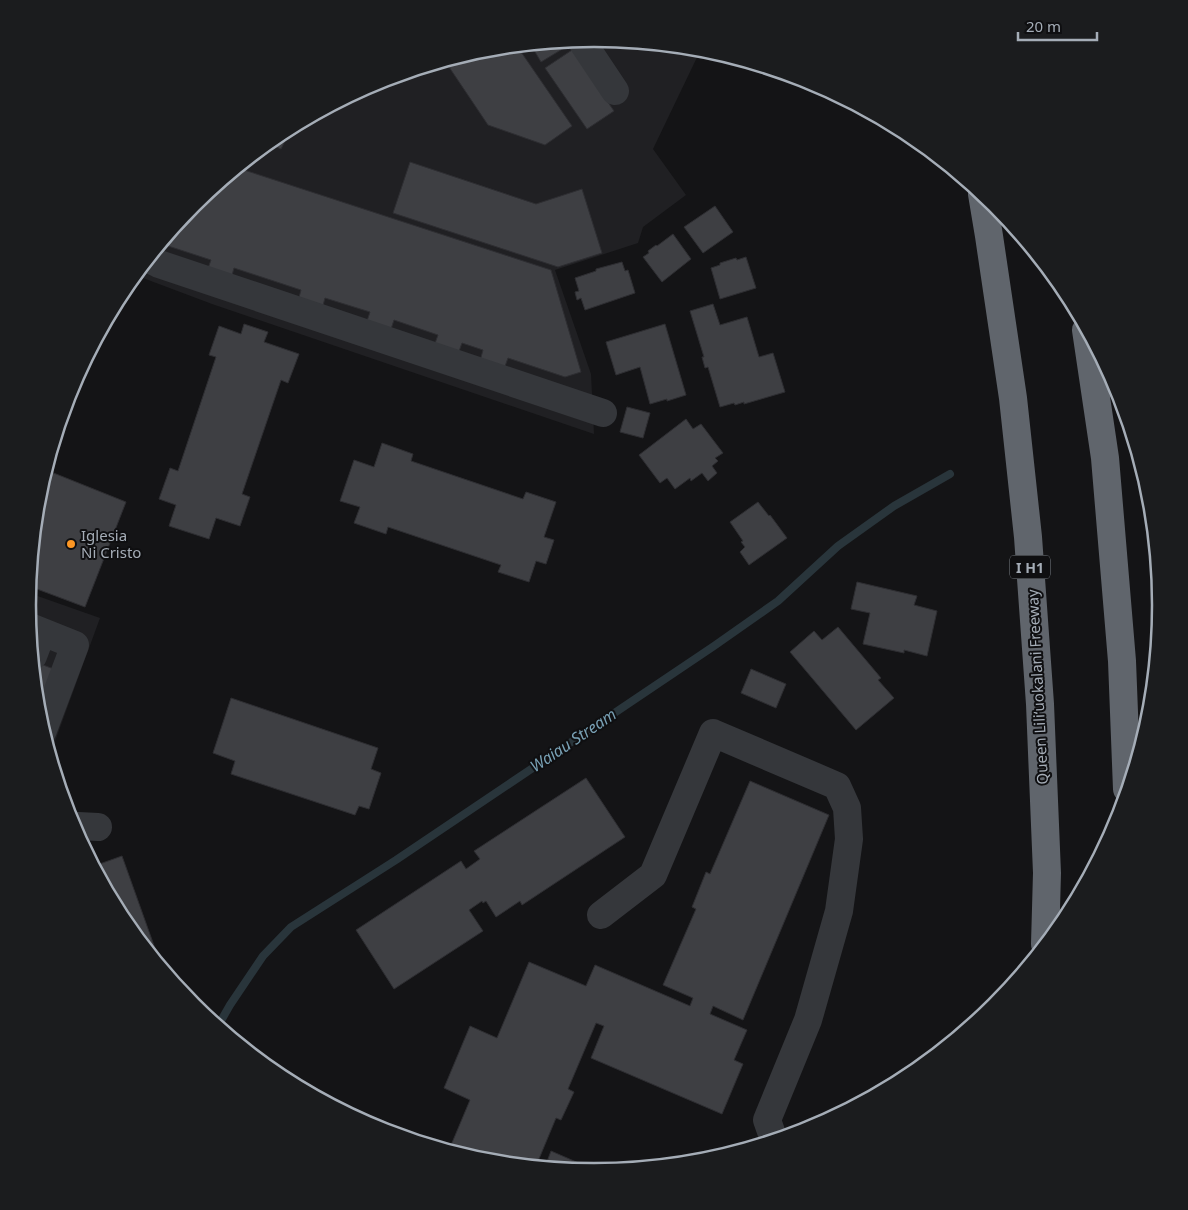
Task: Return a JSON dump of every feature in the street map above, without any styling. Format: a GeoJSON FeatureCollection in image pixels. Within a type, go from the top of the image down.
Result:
{"type":"FeatureCollection","features":[{"type":"Feature","properties":{"kind":"highway","name":"Queen Liliʻuokalani Freeway"},"geometry":{"type":"LineString","coordinates":[[984,207],[1013,398],[1028,537],[1040,704],[1047,873],[1046,931]]}},
{"type":"Feature","properties":{"kind":"highway"},"geometry":{"type":"LineString","coordinates":[[1089,348],[1105,458],[1122,661],[1126,770]]}},
{"type":"Feature","properties":{"kind":"lane"},"geometry":{"type":"LineString","coordinates":[[586,47],[615,91]]}},
{"type":"Feature","properties":{"kind":"lane"},"geometry":{"type":"LineString","coordinates":[[155,262],[603,413]]}},
{"type":"Feature","properties":{"kind":"lane"},"geometry":{"type":"LineString","coordinates":[[37,639],[75,645],[48,717]]}},
{"type":"Feature","properties":{"kind":"lane"},"geometry":{"type":"LineString","coordinates":[[601,915],[654,875],[713,733],[837,786],[847,808],[848,839],[839,911],[808,1020],[767,1120],[772,1133]]}},
{"type":"Feature","properties":{"kind":"shaded area"},"geometry":{"type":"Polygon","coordinates":[[[558,48],[630,48],[697,57],[653,149],[686,195],[643,227],[638,243],[555,270],[591,374],[594,434],[212,304],[143,278],[175,237],[226,186],[284,141],[347,105],[415,77],[450,66],[521,52],[558,48]]]}},
{"type":"Feature","properties":{"kind":"shaded area"},"geometry":{"type":"Polygon","coordinates":[[[36,596],[100,618],[54,744],[41,678],[37,641],[36,596]]]}},
{"type":"Feature","properties":{"kind":"building"},"geometry":{"type":"Polygon","coordinates":[[[564,48],[541,62],[534,51],[564,48]]]}},
{"type":"Feature","properties":{"kind":"building"},"geometry":{"type":"Polygon","coordinates":[[[572,50],[614,111],[587,129],[545,68],[572,50]]]}},
{"type":"Feature","properties":{"kind":"building"},"geometry":{"type":"Polygon","coordinates":[[[521,52],[572,126],[545,145],[488,125],[449,66],[521,52]]]}},
{"type":"Feature","properties":{"kind":"building"},"geometry":{"type":"Polygon","coordinates":[[[285,140],[281,149],[276,147],[285,140]]]}},
{"type":"Feature","properties":{"kind":"building"},"geometry":{"type":"Polygon","coordinates":[[[410,162],[536,204],[582,189],[602,253],[558,267],[393,213],[410,162]]]}},
{"type":"Feature","properties":{"kind":"building"},"geometry":{"type":"Polygon","coordinates":[[[245,170],[551,270],[581,372],[565,377],[508,358],[504,369],[480,361],[483,350],[462,343],[458,354],[434,346],[438,335],[394,320],[390,332],[366,324],[370,312],[325,298],[322,309],[298,301],[301,290],[234,268],[231,279],[207,271],[211,260],[168,246],[200,211],[245,170]]]}},
{"type":"Feature","properties":{"kind":"building"},"geometry":{"type":"Polygon","coordinates":[[[715,206],[733,232],[703,253],[684,227],[715,206]]]}},
{"type":"Feature","properties":{"kind":"building"},"geometry":{"type":"Polygon","coordinates":[[[673,234],[691,259],[662,282],[643,257],[649,253],[648,251],[673,234]]]}},
{"type":"Feature","properties":{"kind":"building"},"geometry":{"type":"Polygon","coordinates":[[[746,257],[756,288],[720,299],[711,268],[720,265],[720,263],[746,257]]]}},
{"type":"Feature","properties":{"kind":"building"},"geometry":{"type":"Polygon","coordinates":[[[622,262],[625,271],[628,270],[635,293],[585,310],[581,298],[577,300],[575,292],[579,291],[575,278],[596,271],[596,269],[622,262]]]}},
{"type":"Feature","properties":{"kind":"building"},"geometry":{"type":"Polygon","coordinates":[[[713,304],[720,325],[747,317],[759,357],[773,353],[785,392],[744,404],[744,402],[735,405],[734,403],[720,407],[708,367],[705,368],[702,357],[704,357],[690,311],[713,304]]]}},
{"type":"Feature","properties":{"kind":"building"},"geometry":{"type":"Polygon","coordinates":[[[244,324],[268,332],[264,342],[299,354],[288,383],[281,380],[242,494],[250,497],[240,526],[216,518],[209,539],[169,526],[176,505],[159,499],[170,468],[178,471],[216,357],[209,355],[219,326],[241,334],[244,324]]]}},
{"type":"Feature","properties":{"kind":"building"},"geometry":{"type":"Polygon","coordinates":[[[665,324],[686,395],[650,404],[640,367],[616,375],[606,342],[665,324]]]}},
{"type":"Feature","properties":{"kind":"building"},"geometry":{"type":"Polygon","coordinates":[[[627,407],[650,413],[643,438],[620,432],[627,407]]]}},
{"type":"Feature","properties":{"kind":"building"},"geometry":{"type":"Polygon","coordinates":[[[686,419],[693,429],[701,424],[723,453],[715,458],[718,461],[712,466],[717,473],[708,481],[702,473],[691,481],[690,478],[675,489],[667,478],[660,483],[639,455],[686,419]]]}},
{"type":"Feature","properties":{"kind":"building"},"geometry":{"type":"Polygon","coordinates":[[[382,443],[413,454],[411,461],[523,499],[526,492],[556,502],[544,537],[554,540],[546,564],[536,561],[529,582],[498,572],[501,565],[388,527],[386,534],[354,523],[360,507],[340,501],[354,460],[374,467],[382,443]]]}},
{"type":"Feature","properties":{"kind":"building","name":"Iglesia Ni Cristo"},"geometry":{"type":"Polygon","coordinates":[[[52,473],[126,502],[85,607],[36,589],[41,532],[52,473]]]}},
{"type":"Feature","properties":{"kind":"building"},"geometry":{"type":"Polygon","coordinates":[[[758,502],[787,538],[749,565],[740,552],[745,547],[741,542],[743,541],[730,522],[758,502]]]}},
{"type":"Feature","properties":{"kind":"building"},"geometry":{"type":"Polygon","coordinates":[[[857,582],[917,596],[914,605],[937,611],[927,656],[904,650],[904,653],[863,644],[870,613],[851,609],[857,582]]]}},
{"type":"Feature","properties":{"kind":"building"},"geometry":{"type":"Polygon","coordinates":[[[838,627],[881,678],[878,680],[894,698],[856,730],[790,652],[814,631],[822,640],[838,627]]]}},
{"type":"Feature","properties":{"kind":"building"},"geometry":{"type":"Polygon","coordinates":[[[39,664],[56,670],[45,699],[39,664]]]}},
{"type":"Feature","properties":{"kind":"building"},"geometry":{"type":"Polygon","coordinates":[[[751,669],[786,684],[776,708],[741,693],[751,669]]]}},
{"type":"Feature","properties":{"kind":"building"},"geometry":{"type":"Polygon","coordinates":[[[231,698],[378,748],[371,769],[381,773],[369,809],[359,806],[355,815],[231,774],[235,761],[213,753],[231,698]]]}},
{"type":"Feature","properties":{"kind":"building"},"geometry":{"type":"Polygon","coordinates":[[[586,778],[625,837],[522,905],[520,901],[496,917],[486,901],[483,903],[482,901],[469,910],[483,931],[394,989],[356,930],[461,861],[466,869],[480,859],[474,851],[586,778]]]}},
{"type":"Feature","properties":{"kind":"building"},"geometry":{"type":"Polygon","coordinates":[[[750,781],[829,815],[743,1020],[713,1006],[710,1014],[747,1030],[734,1060],[743,1064],[722,1114],[591,1058],[604,1026],[596,1023],[568,1089],[574,1092],[561,1120],[556,1118],[539,1160],[485,1152],[451,1144],[470,1100],[444,1088],[470,1026],[497,1038],[529,962],[586,986],[595,965],[690,1006],[693,998],[663,985],[696,909],[692,907],[706,872],[710,874],[750,781]]]}},
{"type":"Feature","properties":{"kind":"building"},"geometry":{"type":"Polygon","coordinates":[[[122,856],[155,949],[130,915],[100,864],[122,856]]]}},
{"type":"Feature","properties":{"kind":"building"},"geometry":{"type":"Polygon","coordinates":[[[551,1151],[578,1163],[558,1162],[547,1161],[551,1151]]]}},
{"type":"Feature","properties":{"kind":"waterway","name":"Waiau Stream"},"geometry":{"type":"LineString","coordinates":[[222,1020],[263,956],[291,927],[396,860],[714,646],[778,601],[838,546],[894,506],[950,474]]}},
{"type":"Feature","properties":{"kind":"place","name":"Iglesia Ni Cristo"},"geometry":{"type":"Point","coordinates":[71,544]}}]}
